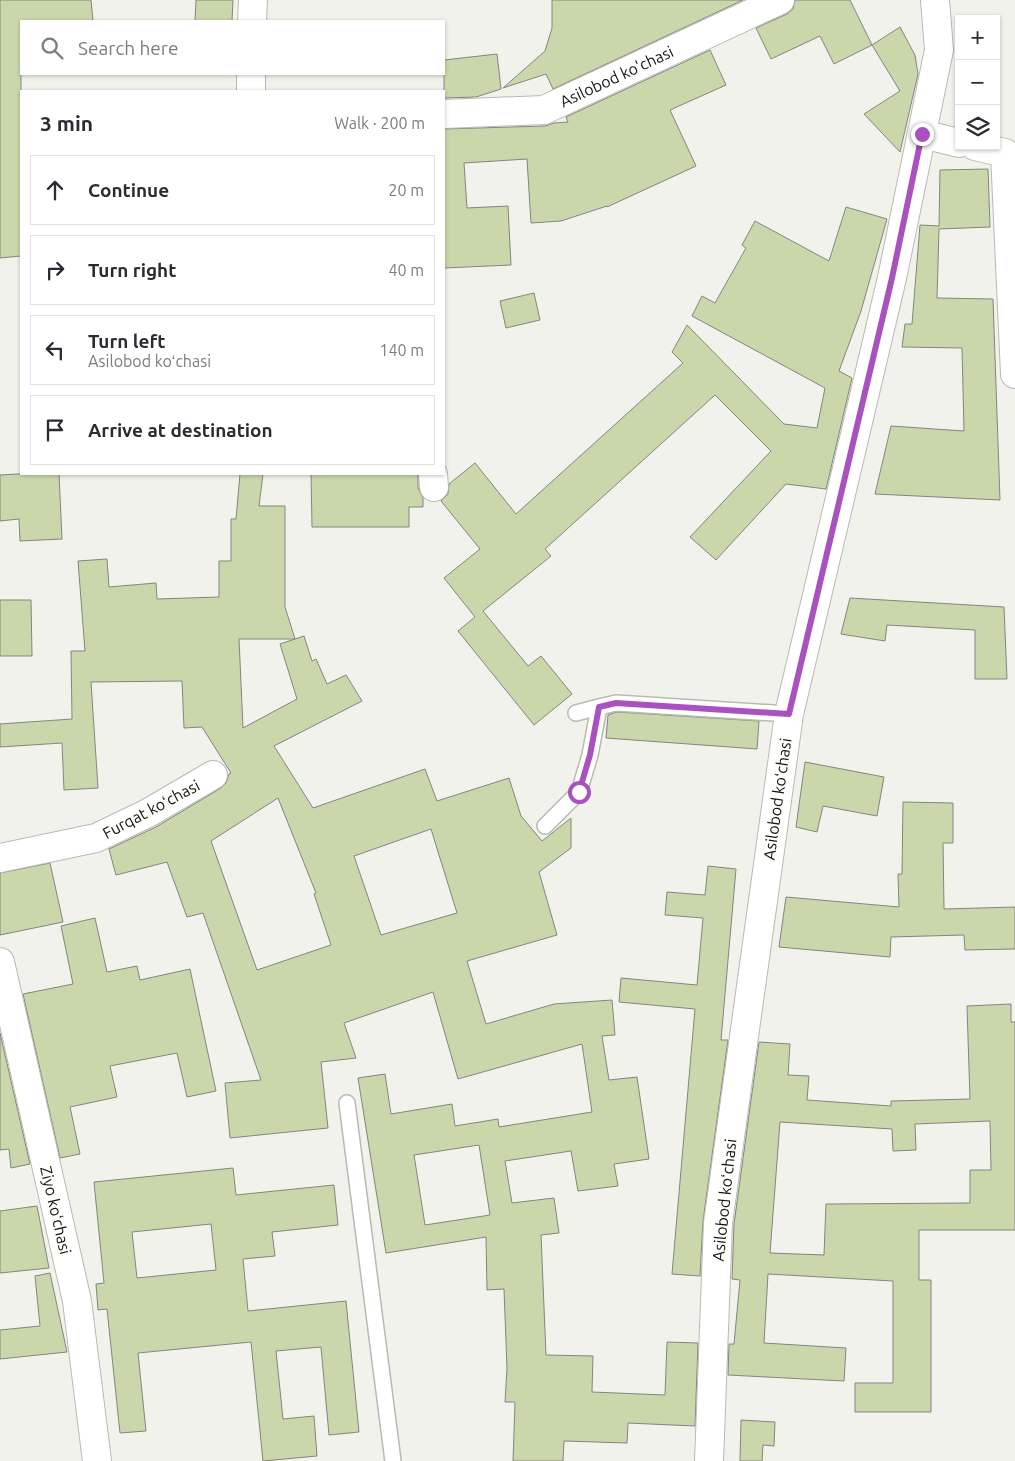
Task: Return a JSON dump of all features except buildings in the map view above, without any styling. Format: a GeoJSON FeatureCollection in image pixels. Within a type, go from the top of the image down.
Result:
{"type":"FeatureCollection","features":[{"type":"Feature","properties":{"kind":"street"},"geometry":{"type":"LineString","coordinates":[[252,20],[253,0]]}},
{"type":"Feature","properties":{"kind":"street","name":"Asilobod ko'chasi"},"geometry":{"type":"LineString","coordinates":[[445,114],[544,110],[780,0]]}},
{"type":"Feature","properties":{"kind":"street","name":"Asilobod koʻchasi"},"geometry":{"type":"LineString","coordinates":[[709,1461],[718,1223],[789,714],[892,278],[922,134],[939,50],[935,0]]}},
{"type":"Feature","properties":{"kind":"street"},"geometry":{"type":"LineString","coordinates":[[250,90],[251,75]]}},
{"type":"Feature","properties":{"kind":"street"},"geometry":{"type":"LineString","coordinates":[[922,134],[955,142]]}},
{"type":"Feature","properties":{"kind":"street"},"geometry":{"type":"LineString","coordinates":[[992,150],[1005,153],[1015,374]]}},
{"type":"Feature","properties":{"kind":"street","name":"Furqat koʻchasi"},"geometry":{"type":"LineString","coordinates":[[0,858],[96,838],[148,813],[213,776]]}},
{"type":"Feature","properties":{"kind":"street","name":"Ziyo koʻchasi"},"geometry":{"type":"LineString","coordinates":[[0,962],[77,1301],[97,1461]]}},
{"type":"Feature","properties":{"kind":"lane"},"geometry":{"type":"LineString","coordinates":[[576,713],[616,703],[789,714]]}},
{"type":"Feature","properties":{"kind":"lane"},"geometry":{"type":"LineString","coordinates":[[545,826],[579,792],[590,755],[599,707]]}},
{"type":"Feature","properties":{"kind":"lane"},"geometry":{"type":"LineString","coordinates":[[347,1103],[393,1461]]}},
{"type":"Feature","properties":{"kind":"route"},"geometry":{"type":"LineString","coordinates":[[579,792],[590,755],[599,707],[616,703],[789,714],[892,278],[922,134]]}}]}
